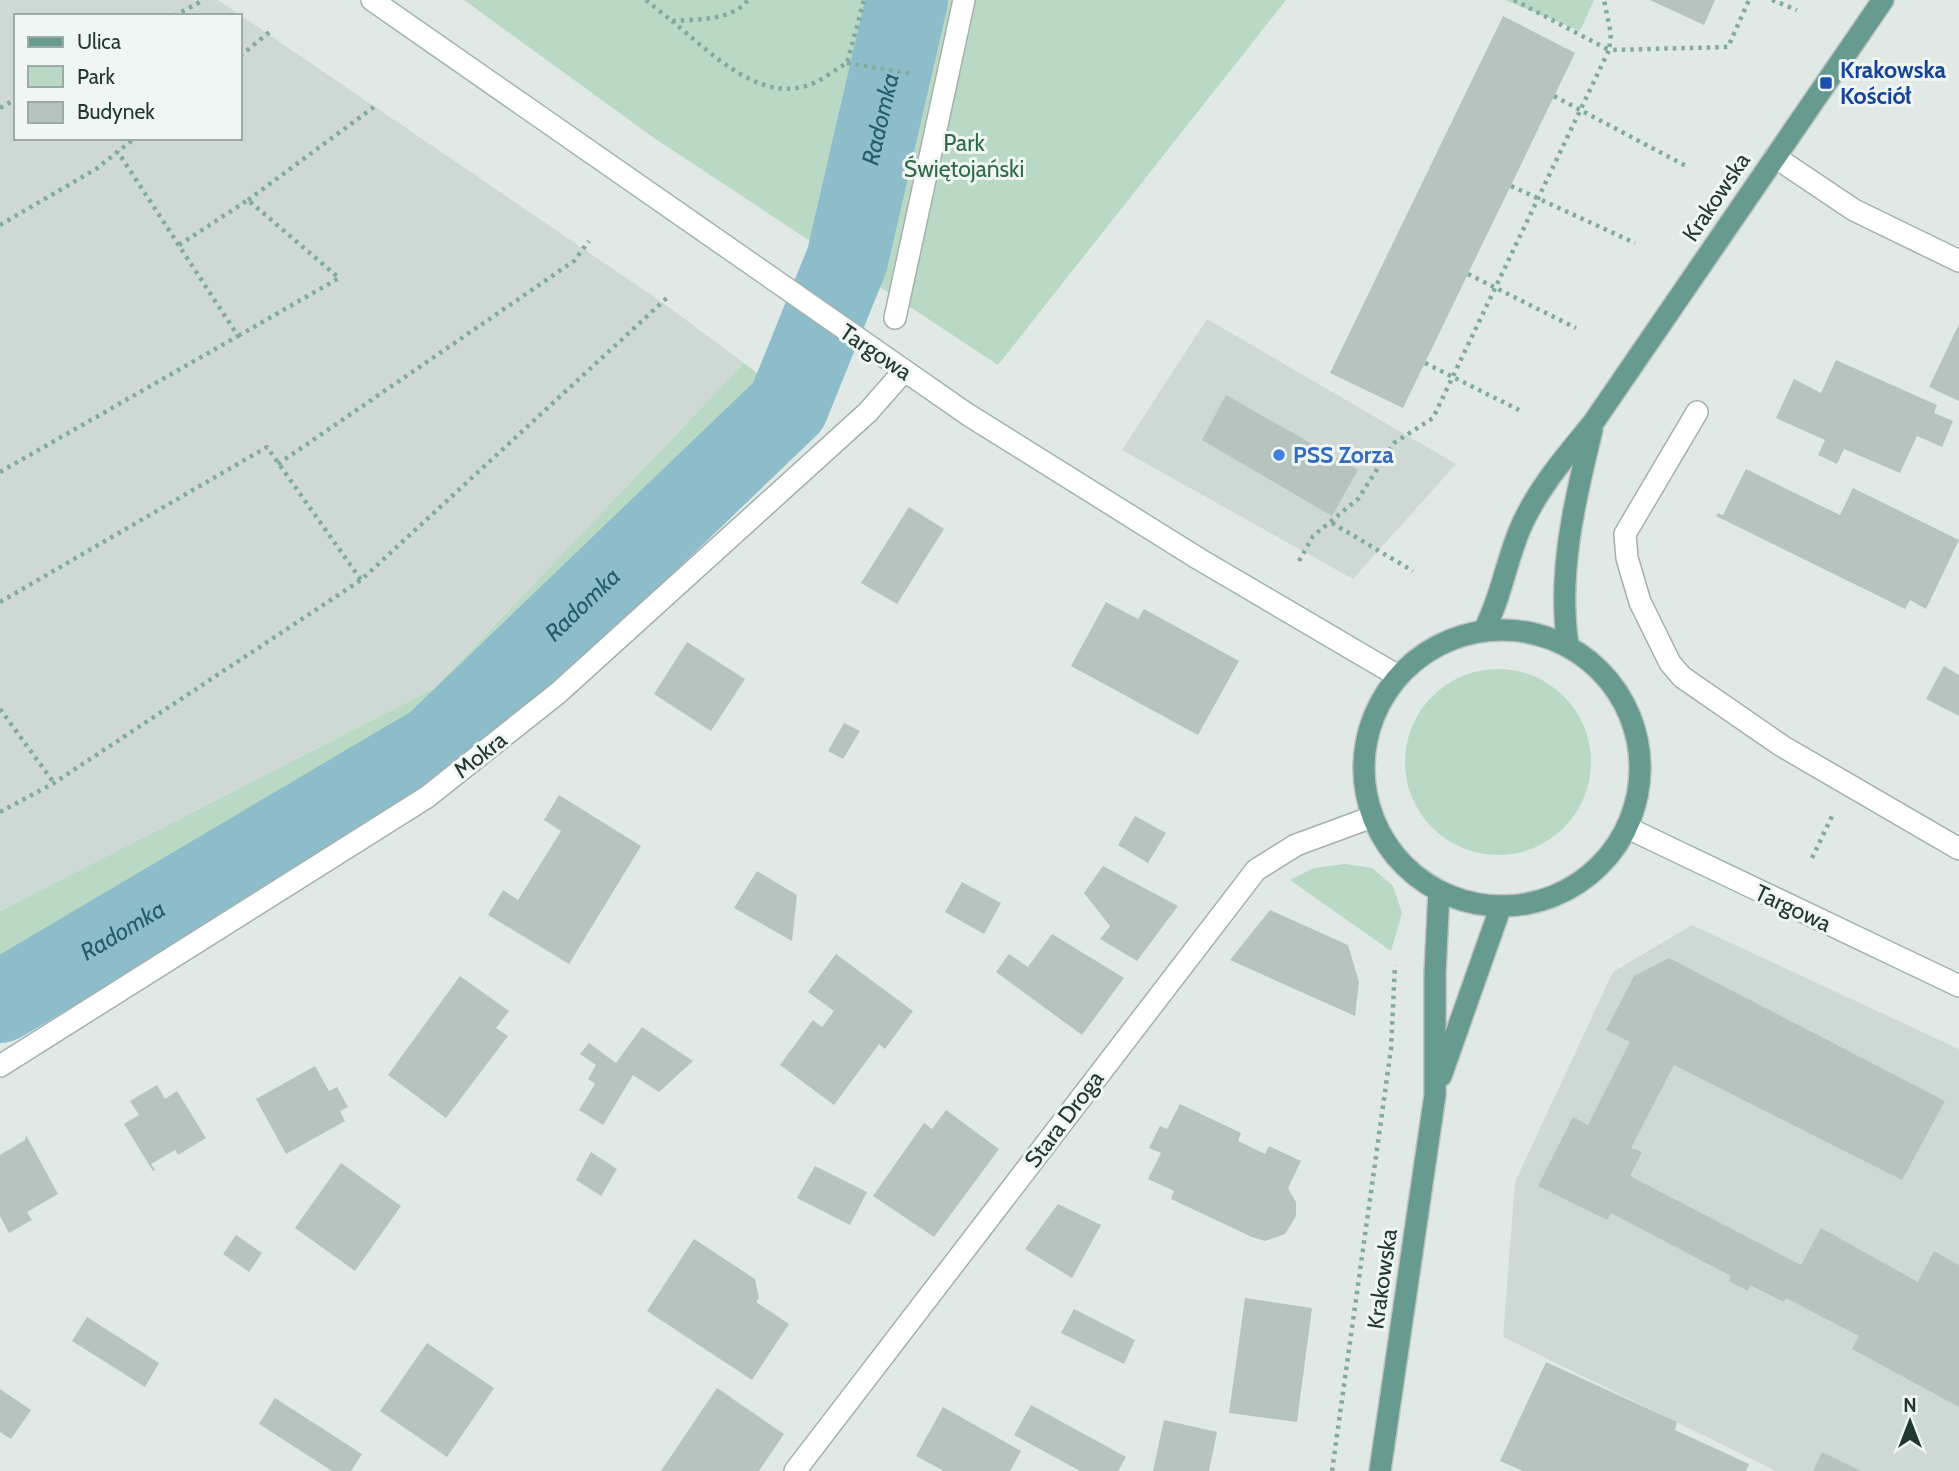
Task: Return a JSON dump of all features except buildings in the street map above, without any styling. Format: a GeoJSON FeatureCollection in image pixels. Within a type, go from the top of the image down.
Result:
{"type":"FeatureCollection","features":[{"type":"Feature","properties":{"kind":"main road","name":"Krakowska"},"geometry":{"type":"LineString","coordinates":[[1484,630],[1495,609],[1520,529],[1545,484],[1593,423],[1883,0]]}},
{"type":"Feature","properties":{"kind":"main road","name":"Krakowska"},"geometry":{"type":"LineString","coordinates":[[1568,645],[1564,618],[1570,537],[1593,423]]}},
{"type":"Feature","properties":{"kind":"main road"},"geometry":{"type":"LineString","coordinates":[[1513,629],[1541,634],[1568,645],[1597,666],[1620,692],[1635,724],[1641,771],[1639,794],[1628,828],[1606,861],[1576,886],[1540,902],[1502,906],[1469,902],[1439,891],[1409,871],[1386,844],[1372,817],[1363,776],[1366,740],[1378,706],[1398,676],[1422,654],[1452,638],[1484,630],[1513,629]]}},
{"type":"Feature","properties":{"kind":"main road","name":"Krakowska"},"geometry":{"type":"LineString","coordinates":[[1380,1471],[1435,1095],[1435,972],[1439,891]]}},
{"type":"Feature","properties":{"kind":"main road","name":"Krakowska"},"geometry":{"type":"LineString","coordinates":[[1435,1095],[1502,906]]}},
{"type":"Feature","properties":{"kind":"street","name":"Targowa"},"geometry":{"type":"LineString","coordinates":[[372,0],[967,415],[1188,552],[1398,676]]}},
{"type":"Feature","properties":{"kind":"street"},"geometry":{"type":"LineString","coordinates":[[895,318],[964,0]]}},
{"type":"Feature","properties":{"kind":"street"},"geometry":{"type":"LineString","coordinates":[[1775,157],[1854,210],[1959,261]]}},
{"type":"Feature","properties":{"kind":"street","name":"Mokra"},"geometry":{"type":"LineString","coordinates":[[0,1066],[427,797],[558,693],[868,412],[904,371]]}},
{"type":"Feature","properties":{"kind":"street"},"geometry":{"type":"LineString","coordinates":[[1697,412],[1625,534],[1627,558],[1640,602],[1670,663],[1682,677],[1782,746],[1959,849]]}},
{"type":"Feature","properties":{"kind":"street","name":"Stara Droga"},"geometry":{"type":"LineString","coordinates":[[795,1471],[1256,870],[1296,845],[1372,817]]}},
{"type":"Feature","properties":{"kind":"street","name":"Targowa"},"geometry":{"type":"LineString","coordinates":[[1628,828],[1959,986]]}},
{"type":"Feature","properties":{"kind":"path"},"geometry":{"type":"LineString","coordinates":[[178,14],[204,0]]}},
{"type":"Feature","properties":{"kind":"path"},"geometry":{"type":"LineString","coordinates":[[646,0],[739,75],[776,88],[812,84],[847,63],[922,76]]}},
{"type":"Feature","properties":{"kind":"path"},"geometry":{"type":"LineString","coordinates":[[673,21],[713,18],[743,7],[748,0]]}},
{"type":"Feature","properties":{"kind":"path"},"geometry":{"type":"LineString","coordinates":[[847,63],[864,0]]}},
{"type":"Feature","properties":{"kind":"path"},"geometry":{"type":"LineString","coordinates":[[1514,0],[1609,50],[1728,47],[1749,0]]}},
{"type":"Feature","properties":{"kind":"path"},"geometry":{"type":"LineString","coordinates":[[1299,561],[1313,536],[1359,499],[1394,443],[1433,418],[1609,50],[1611,34],[1604,0]]}},
{"type":"Feature","properties":{"kind":"path"},"geometry":{"type":"LineString","coordinates":[[1772,0],[1797,10]]}},
{"type":"Feature","properties":{"kind":"path"},"geometry":{"type":"LineString","coordinates":[[242,54],[272,30]]}},
{"type":"Feature","properties":{"kind":"path"},"geometry":{"type":"LineString","coordinates":[[1554,96],[1688,167]]}},
{"type":"Feature","properties":{"kind":"path"},"geometry":{"type":"LineString","coordinates":[[179,245],[248,200],[378,104]]}},
{"type":"Feature","properties":{"kind":"path"},"geometry":{"type":"LineString","coordinates":[[0,225],[96,169],[133,140]]}},
{"type":"Feature","properties":{"kind":"path"},"geometry":{"type":"LineString","coordinates":[[118,152],[238,336]]}},
{"type":"Feature","properties":{"kind":"path"},"geometry":{"type":"LineString","coordinates":[[1511,186],[1635,243]]}},
{"type":"Feature","properties":{"kind":"path"},"geometry":{"type":"LineString","coordinates":[[0,472],[339,278],[248,200]]}},
{"type":"Feature","properties":{"kind":"path"},"geometry":{"type":"LineString","coordinates":[[278,464],[574,261],[589,241]]}},
{"type":"Feature","properties":{"kind":"path"},"geometry":{"type":"LineString","coordinates":[[1468,274],[1576,328]]}},
{"type":"Feature","properties":{"kind":"path"},"geometry":{"type":"LineString","coordinates":[[0,812],[54,783],[361,580],[670,295]]}},
{"type":"Feature","properties":{"kind":"path"},"geometry":{"type":"LineString","coordinates":[[1425,363],[1519,410]]}},
{"type":"Feature","properties":{"kind":"path"},"geometry":{"type":"LineString","coordinates":[[0,602],[267,447],[361,580]]}},
{"type":"Feature","properties":{"kind":"path"},"geometry":{"type":"LineString","coordinates":[[1332,523],[1413,571]]}},
{"type":"Feature","properties":{"kind":"path"},"geometry":{"type":"LineString","coordinates":[[0,709],[54,783]]}},
{"type":"Feature","properties":{"kind":"path"},"geometry":{"type":"LineString","coordinates":[[1812,858],[1847,784]]}},
{"type":"Feature","properties":{"kind":"path"},"geometry":{"type":"LineString","coordinates":[[1332,1471],[1391,1049],[1395,965]]}},
{"type":"Feature","properties":{"kind":"shaded area"},"geometry":{"type":"Polygon","coordinates":[[[0,0],[218,0],[239,14],[14,14],[14,140],[242,140],[242,16],[663,303],[744,363],[435,688],[0,911],[0,0]]]}},
{"type":"Feature","properties":{"kind":"shaded area"},"geometry":{"type":"Polygon","coordinates":[[[1207,319],[1456,464],[1353,579],[1122,450],[1207,319]]]}},
{"type":"Feature","properties":{"kind":"shaded area"},"geometry":{"type":"Polygon","coordinates":[[[1692,925],[1959,1049],[1959,1471],[1776,1471],[1503,1337],[1515,1182],[1613,972],[1692,925]]]}},
{"type":"Feature","properties":{"kind":"green space","name":"Park Świętojański"},"geometry":{"type":"Polygon","coordinates":[[[464,0],[1286,0],[998,365],[654,138],[464,0]]]}},
{"type":"Feature","properties":{"kind":"green space"},"geometry":{"type":"Polygon","coordinates":[[[1505,0],[1594,0],[1580,31],[1505,0]]]}},
{"type":"Feature","properties":{"kind":"green space"},"geometry":{"type":"Polygon","coordinates":[[[744,363],[816,420],[775,460],[765,476],[496,723],[400,791],[0,1038],[0,911],[435,688],[744,363]]]}},
{"type":"Feature","properties":{"kind":"green space"},"geometry":{"type":"Polygon","coordinates":[[[1498,669],[1516,670],[1534,676],[1550,684],[1564,696],[1576,710],[1584,726],[1590,744],[1590,780],[1584,798],[1576,814],[1564,828],[1550,840],[1534,848],[1516,854],[1498,855],[1480,854],[1462,848],[1446,840],[1432,828],[1420,814],[1412,798],[1406,780],[1405,762],[1406,744],[1412,726],[1420,710],[1432,696],[1446,684],[1462,676],[1480,670],[1498,669]]]}},
{"type":"Feature","properties":{"kind":"green space"},"geometry":{"type":"Polygon","coordinates":[[[1345,864],[1372,868],[1393,886],[1402,913],[1391,951],[1290,880],[1314,868],[1345,864]]]}},
{"type":"Feature","properties":{"kind":"waterway","name":"Radomka"},"geometry":{"type":"LineString","coordinates":[[0,1002],[435,745],[788,406],[847,260],[907,0]]}},
{"type":"Feature","properties":{"kind":"place","name":"Krakowska Kościół"},"geometry":{"type":"Point","coordinates":[1826,83]}},
{"type":"Feature","properties":{"kind":"place","name":"PSS Zorza"},"geometry":{"type":"Point","coordinates":[1279,455]}}]}
